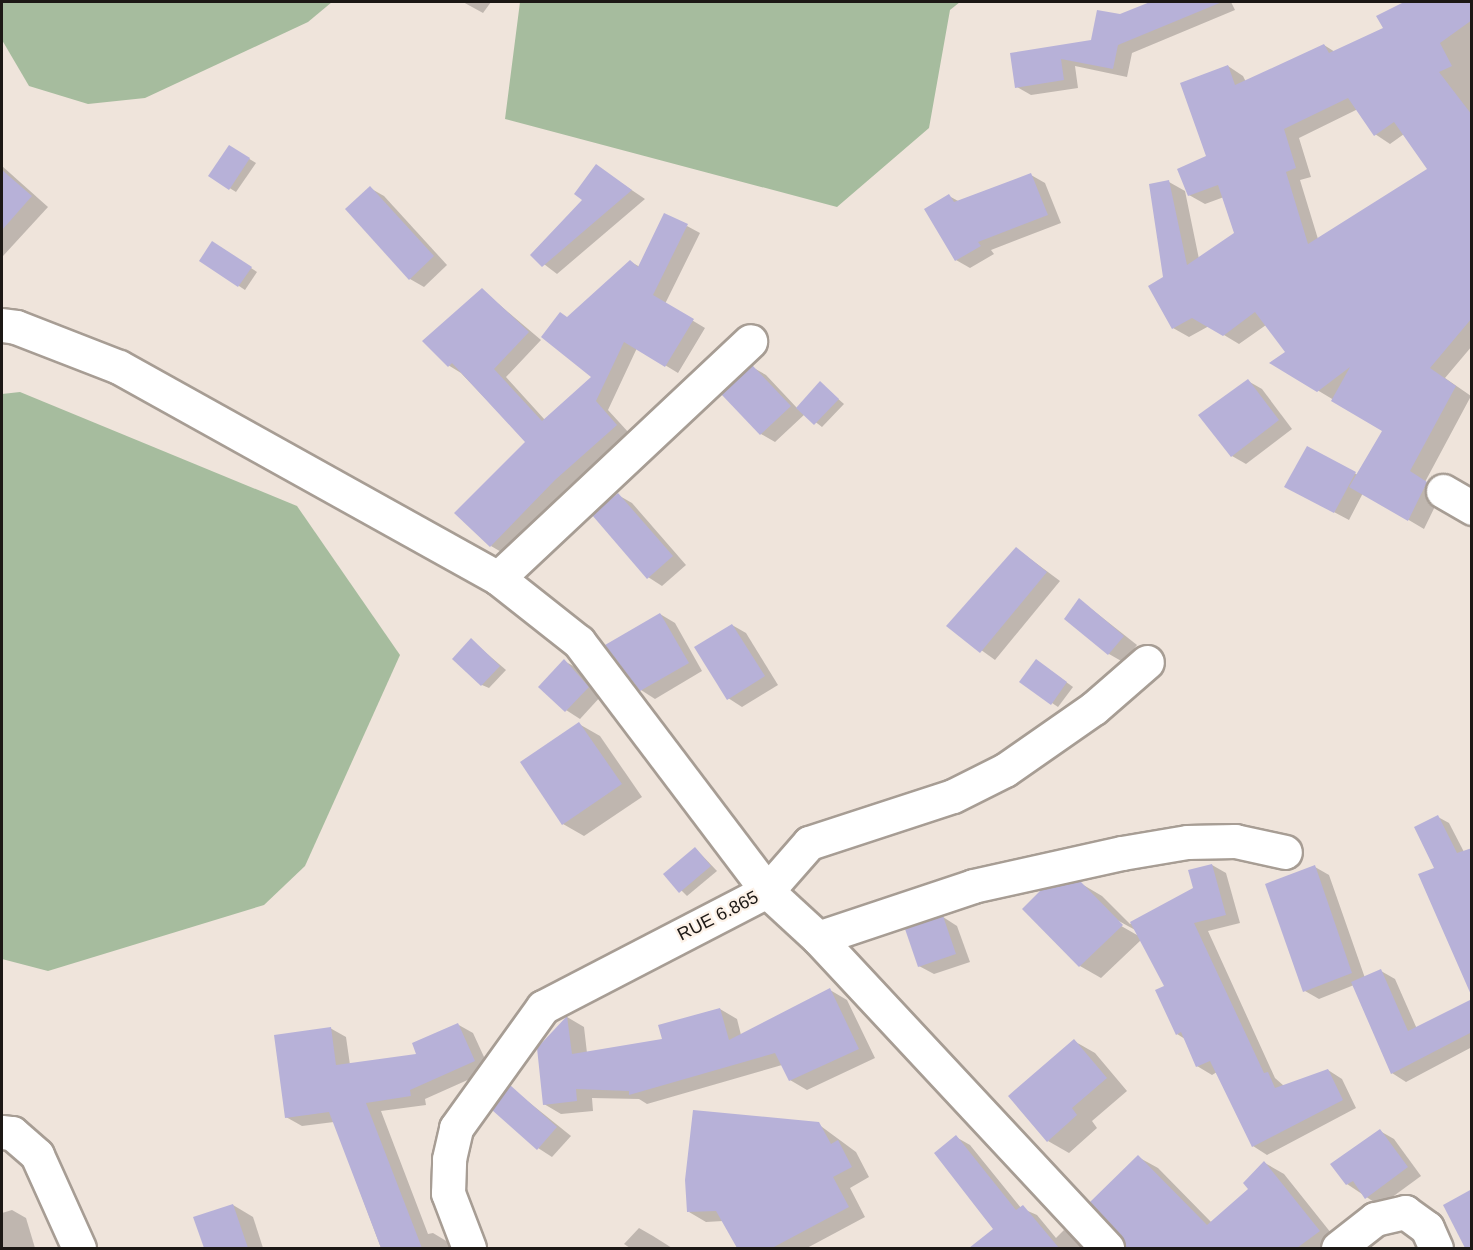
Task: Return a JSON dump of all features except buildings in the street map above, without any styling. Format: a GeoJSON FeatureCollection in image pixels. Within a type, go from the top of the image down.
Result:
{"type":"FeatureCollection","features":[{"type":"Feature","properties":{"kind":"street"},"geometry":{"type":"LineString","coordinates":[[2,325],[16,327],[119,367],[498,578],[579,642],[767,891],[818,938],[1107,1248]]}},
{"type":"Feature","properties":{"kind":"street"},"geometry":{"type":"LineString","coordinates":[[498,578],[750,341]]}},
{"type":"Feature","properties":{"kind":"street"},"geometry":{"type":"LineString","coordinates":[[1443,491],[1472,508]]}},
{"type":"Feature","properties":{"kind":"street","name":"RUE 6.865"},"geometry":{"type":"LineString","coordinates":[[469,1248],[448,1193],[449,1160],[456,1128],[543,1007],[563,994],[767,891],[809,843],[953,796],[1005,770],[1094,708],[1147,662]]}},
{"type":"Feature","properties":{"kind":"street"},"geometry":{"type":"LineString","coordinates":[[818,938],[963,888],[1122,853],[1187,842],[1235,841],[1285,852]]}},
{"type":"Feature","properties":{"kind":"street"},"geometry":{"type":"LineString","coordinates":[[2,1132],[12,1133],[37,1155],[79,1248]]}},
{"type":"Feature","properties":{"kind":"street"},"geometry":{"type":"LineString","coordinates":[[1338,1248],[1375,1219],[1405,1212],[1427,1228],[1436,1248]]}},
{"type":"Feature","properties":{"kind":"green space"},"geometry":{"type":"Polygon","coordinates":[[[2,2],[332,2],[308,22],[145,98],[88,104],[29,86],[2,40],[2,2]]]}},
{"type":"Feature","properties":{"kind":"green space"},"geometry":{"type":"Polygon","coordinates":[[[520,2],[960,2],[950,10],[929,128],[837,207],[505,119],[520,2]]]}},
{"type":"Feature","properties":{"kind":"green space"},"geometry":{"type":"Polygon","coordinates":[[[20,392],[297,506],[400,655],[305,866],[264,905],[48,971],[2,959],[2,394],[20,392]]]}}]}
